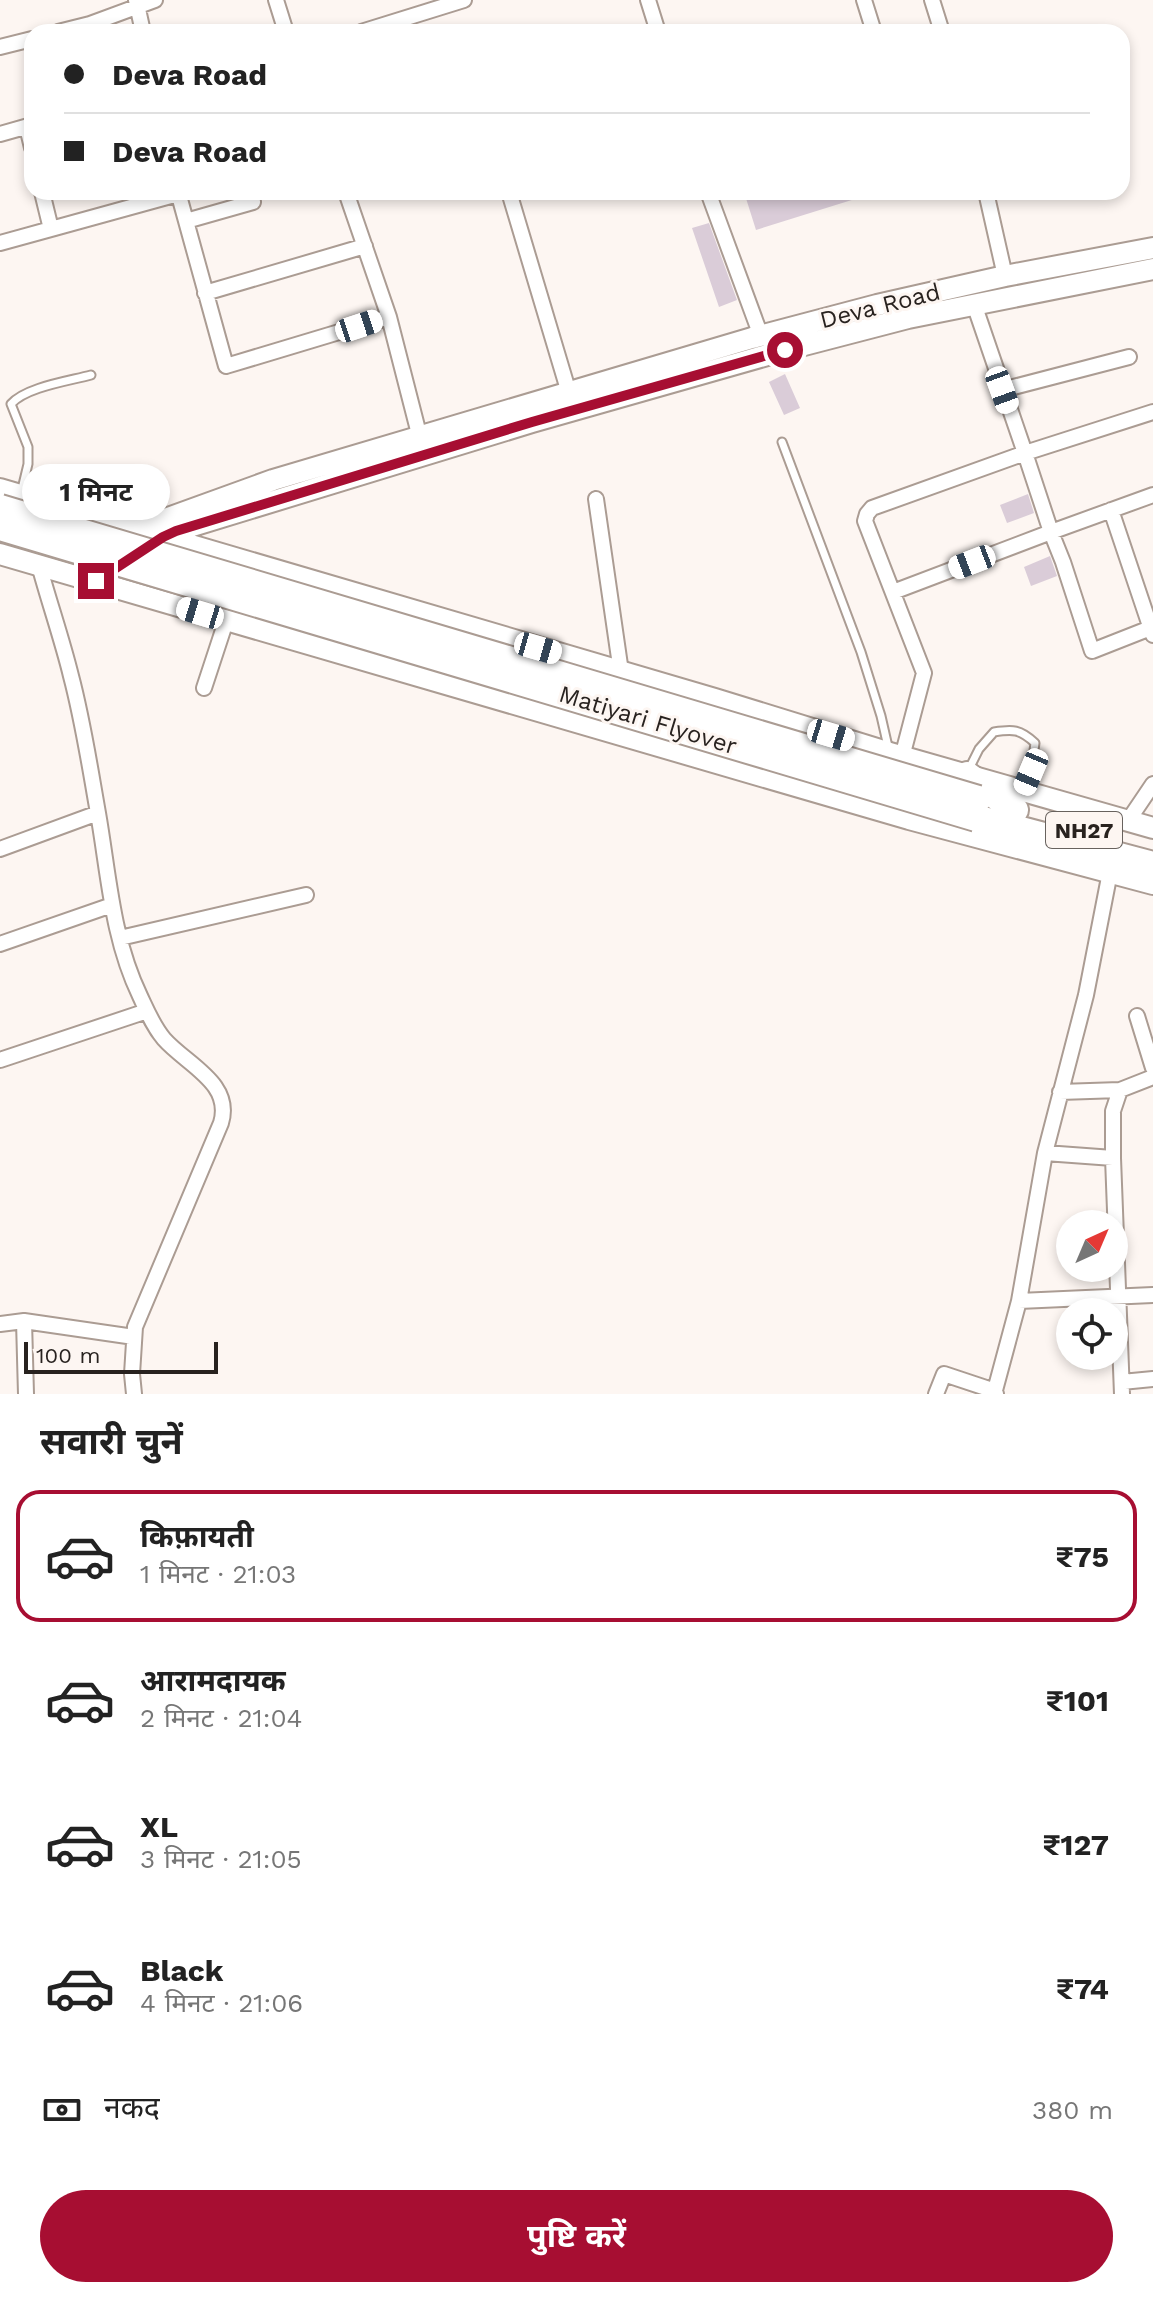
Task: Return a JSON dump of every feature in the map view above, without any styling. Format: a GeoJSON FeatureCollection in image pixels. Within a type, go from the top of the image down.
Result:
{"type":"FeatureCollection","features":[{"type":"Feature","properties":{"kind":"highway","name":"Matiyari Flyover"},"geometry":{"type":"LineString","coordinates":[[10,501],[977,808],[1136,871]]}},
{"type":"Feature","properties":{"kind":"highway","name":"Matiyari Flyover"},"geometry":{"type":"LineString","coordinates":[[0,527],[977,808],[1019,800]]}},
{"type":"Feature","properties":{"kind":"highway"},"geometry":{"type":"LineString","coordinates":[[967,775],[1019,800]]}},
{"type":"Feature","properties":{"kind":"highway","name":"NH27"},"geometry":{"type":"LineString","coordinates":[[1019,800],[1153,849]]}},
{"type":"Feature","properties":{"kind":"street"},"geometry":{"type":"LineString","coordinates":[[98,24],[136,3],[155,0]]}},
{"type":"Feature","properties":{"kind":"street"},"geometry":{"type":"LineString","coordinates":[[276,0],[284,24]]}},
{"type":"Feature","properties":{"kind":"street"},"geometry":{"type":"LineString","coordinates":[[387,24],[464,0]]}},
{"type":"Feature","properties":{"kind":"street"},"geometry":{"type":"LineString","coordinates":[[648,0],[656,24]]}},
{"type":"Feature","properties":{"kind":"street"},"geometry":{"type":"LineString","coordinates":[[864,0],[872,24]]}},
{"type":"Feature","properties":{"kind":"street"},"geometry":{"type":"LineString","coordinates":[[932,0],[940,24]]}},
{"type":"Feature","properties":{"kind":"street"},"geometry":{"type":"LineString","coordinates":[[136,3],[141,24]]}},
{"type":"Feature","properties":{"kind":"street"},"geometry":{"type":"LineString","coordinates":[[0,47],[24,41]]}},
{"type":"Feature","properties":{"kind":"street"},"geometry":{"type":"LineString","coordinates":[[0,134],[24,128]]}},
{"type":"Feature","properties":{"kind":"street"},"geometry":{"type":"LineString","coordinates":[[44,200],[51,229]]}},
{"type":"Feature","properties":{"kind":"street"},"geometry":{"type":"LineString","coordinates":[[0,243],[153,200]]}},
{"type":"Feature","properties":{"kind":"street"},"geometry":{"type":"LineString","coordinates":[[180,200],[226,366],[389,317]]}},
{"type":"Feature","properties":{"kind":"street"},"geometry":{"type":"LineString","coordinates":[[349,200],[389,317],[420,438]]}},
{"type":"Feature","properties":{"kind":"street"},"geometry":{"type":"LineString","coordinates":[[511,200],[569,393]]}},
{"type":"Feature","properties":{"kind":"street"},"geometry":{"type":"LineString","coordinates":[[711,200],[761,336]]}},
{"type":"Feature","properties":{"kind":"street"},"geometry":{"type":"LineString","coordinates":[[988,200],[1005,276]]}},
{"type":"Feature","properties":{"kind":"street"},"geometry":{"type":"LineString","coordinates":[[186,221],[253,202]]}},
{"type":"Feature","properties":{"kind":"street"},"geometry":{"type":"LineString","coordinates":[[205,293],[365,246]]}},
{"type":"Feature","properties":{"kind":"street","name":"Deva Road"},"geometry":{"type":"LineString","coordinates":[[73,574],[137,529],[273,480],[761,336],[877,305],[1005,276],[1153,248]]}},
{"type":"Feature","properties":{"kind":"street","name":"Deva Road"},"geometry":{"type":"LineString","coordinates":[[96,581],[176,531],[532,422],[908,318],[1153,269]]}},
{"type":"Feature","properties":{"kind":"street"},"geometry":{"type":"LineString","coordinates":[[974,304],[1092,651],[1152,630],[1111,510]]}},
{"type":"Feature","properties":{"kind":"street"},"geometry":{"type":"LineString","coordinates":[[1002,390],[1129,357]]}},
{"type":"Feature","properties":{"kind":"street"},"geometry":{"type":"LineString","coordinates":[[896,755],[924,673],[865,521],[867,514],[872,508],[1025,453],[1153,412]]}},
{"type":"Feature","properties":{"kind":"street"},"geometry":{"type":"LineString","coordinates":[[0,489],[10,501],[137,529],[967,775]]}},
{"type":"Feature","properties":{"kind":"street"},"geometry":{"type":"LineString","coordinates":[[893,592],[1153,495]]}},
{"type":"Feature","properties":{"kind":"street"},"geometry":{"type":"LineString","coordinates":[[596,499],[621,672]]}},
{"type":"Feature","properties":{"kind":"street"},"geometry":{"type":"LineString","coordinates":[[20,560],[71,676],[98,813],[112,905],[130,975],[164,1039],[218,1091],[224,1102],[223,1114],[195,1188],[139,1313],[134,1337],[134,1394]]}},
{"type":"Feature","properties":{"kind":"street"},"geometry":{"type":"LineString","coordinates":[[0,566],[20,560],[73,574],[909,819],[1136,871],[1086,995],[1045,1153],[1019,1301],[995,1393],[944,1374],[936,1394]]}},
{"type":"Feature","properties":{"kind":"street"},"geometry":{"type":"LineString","coordinates":[[204,688],[226,621]]}},
{"type":"Feature","properties":{"kind":"street"},"geometry":{"type":"LineString","coordinates":[[1128,821],[1153,784]]}},
{"type":"Feature","properties":{"kind":"street"},"geometry":{"type":"LineString","coordinates":[[1019,800],[1153,828]]}},
{"type":"Feature","properties":{"kind":"street"},"geometry":{"type":"LineString","coordinates":[[0,849],[98,813]]}},
{"type":"Feature","properties":{"kind":"street"},"geometry":{"type":"LineString","coordinates":[[120,938],[306,895]]}},
{"type":"Feature","properties":{"kind":"street"},"geometry":{"type":"LineString","coordinates":[[0,944],[112,905]]}},
{"type":"Feature","properties":{"kind":"street"},"geometry":{"type":"LineString","coordinates":[[0,1060],[147,1011]]}},
{"type":"Feature","properties":{"kind":"street"},"geometry":{"type":"LineString","coordinates":[[1137,1016],[1153,1068]]}},
{"type":"Feature","properties":{"kind":"street"},"geometry":{"type":"LineString","coordinates":[[1060,1092],[1120,1090],[1153,1077]]}},
{"type":"Feature","properties":{"kind":"street"},"geometry":{"type":"LineString","coordinates":[[1120,1090],[1113,1111],[1113,1158],[1122,1388],[1153,1379]]}},
{"type":"Feature","properties":{"kind":"street"},"geometry":{"type":"LineString","coordinates":[[1045,1153],[1113,1158]]}},
{"type":"Feature","properties":{"kind":"street"},"geometry":{"type":"LineString","coordinates":[[1019,1301],[1153,1295]]}},
{"type":"Feature","properties":{"kind":"street"},"geometry":{"type":"LineString","coordinates":[[0,1324],[24,1321],[134,1337]]}},
{"type":"Feature","properties":{"kind":"street"},"geometry":{"type":"LineString","coordinates":[[24,1321],[26,1394]]}},
{"type":"Feature","properties":{"kind":"lane"},"geometry":{"type":"LineString","coordinates":[[10,501],[28,464],[28,447],[11,404],[17,398],[47,386],[91,375]]}},
{"type":"Feature","properties":{"kind":"lane"},"geometry":{"type":"LineString","coordinates":[[782,442],[896,755]]}},
{"type":"Feature","properties":{"kind":"lane"},"geometry":{"type":"LineString","coordinates":[[967,775],[979,749],[994,732],[1014,729],[1035,743],[1031,772],[1019,800]]}},
{"type":"Feature","properties":{"kind":"building"},"geometry":{"type":"Polygon","coordinates":[[[747,200],[852,200],[756,230],[747,200]]]}},
{"type":"Feature","properties":{"kind":"building"},"geometry":{"type":"Polygon","coordinates":[[[709,223],[737,300],[719,307],[692,228],[709,223]]]}},
{"type":"Feature","properties":{"kind":"building"},"geometry":{"type":"Polygon","coordinates":[[[785,374],[800,408],[784,415],[769,382],[785,374]]]}},
{"type":"Feature","properties":{"kind":"building"},"geometry":{"type":"Polygon","coordinates":[[[1028,494],[1034,513],[1007,523],[1000,505],[1028,494]]]}},
{"type":"Feature","properties":{"kind":"building"},"geometry":{"type":"Polygon","coordinates":[[[1050,556],[1057,576],[1031,586],[1024,567],[1050,556]]]}},
{"type":"Feature","properties":{"kind":"route"},"geometry":{"type":"LineString","coordinates":[[96,581],[176,531],[532,422],[785,350]]}}]}
